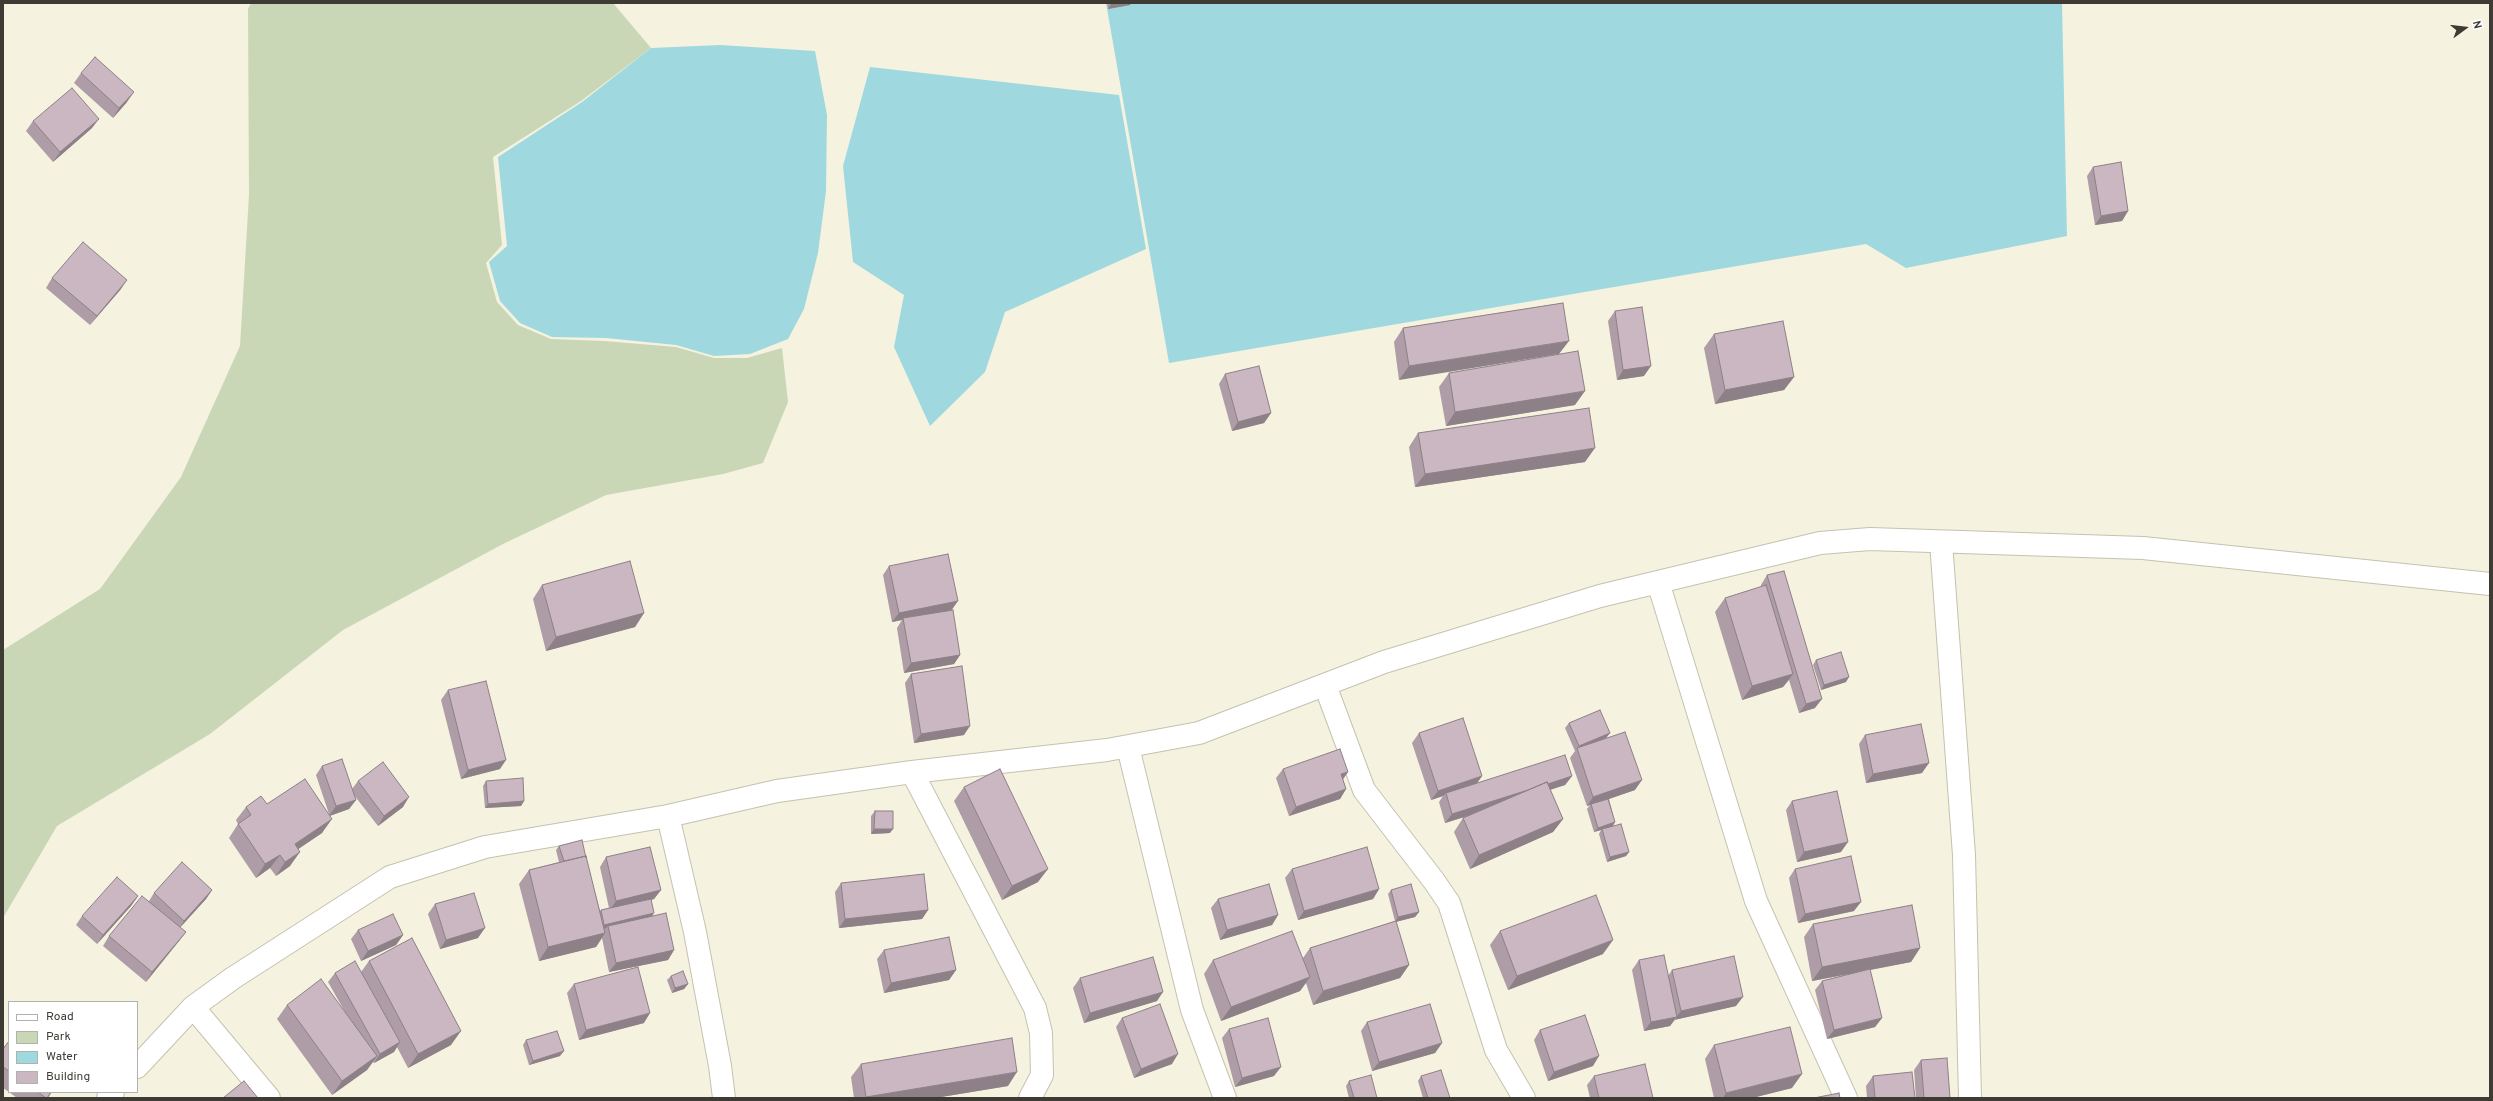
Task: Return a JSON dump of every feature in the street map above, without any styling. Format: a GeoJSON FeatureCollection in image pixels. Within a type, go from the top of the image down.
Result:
{"type":"FeatureCollection","features":[{"type":"Feature","properties":{"kind":"street"},"geometry":{"type":"LineString","coordinates":[[138,1066],[193,1007],[233,978],[390,877],[485,847],[668,816],[777,791],[912,772],[1128,747],[1199,734],[1384,662],[1600,596],[1820,543],[1870,539],[2143,548],[2490,584]]}},
{"type":"Feature","properties":{"kind":"street"},"geometry":{"type":"LineString","coordinates":[[1941,542],[1964,855],[1970,1098]]}},
{"type":"Feature","properties":{"kind":"street"},"geometry":{"type":"LineString","coordinates":[[1658,582],[1756,901],[1846,1098]]}},
{"type":"Feature","properties":{"kind":"street"},"geometry":{"type":"LineString","coordinates":[[1325,685],[1364,790],[1434,881],[1449,903],[1496,1050],[1524,1098]]}},
{"type":"Feature","properties":{"kind":"street"},"geometry":{"type":"LineString","coordinates":[[1128,747],[1192,1010],[1225,1098]]}},
{"type":"Feature","properties":{"kind":"street"},"geometry":{"type":"LineString","coordinates":[[912,772],[1035,1008],[1041,1033],[1042,1075],[1030,1098]]}},
{"type":"Feature","properties":{"kind":"street"},"geometry":{"type":"LineString","coordinates":[[668,816],[694,932],[720,1066],[724,1098]]}},
{"type":"Feature","properties":{"kind":"street"},"geometry":{"type":"LineString","coordinates":[[193,1007],[270,1098]]}},
{"type":"Feature","properties":{"kind":"green space"},"geometry":{"type":"Polygon","coordinates":[[[251,3],[613,3],[651,48],[581,101],[493,157],[502,245],[486,263],[497,302],[518,325],[551,339],[604,341],[676,347],[714,358],[747,358],[782,348],[788,402],[763,463],[723,474],[606,495],[503,544],[343,630],[210,734],[57,826],[3,918],[3,650],[100,589],[181,477],[240,346],[249,195],[248,9],[251,3]]]}},
{"type":"Feature","properties":{"kind":"water"},"geometry":{"type":"Polygon","coordinates":[[[1106,3],[2062,3],[2067,236],[1906,268],[1866,244],[1169,363],[1106,3]]]}},
{"type":"Feature","properties":{"kind":"water"},"geometry":{"type":"Polygon","coordinates":[[[720,45],[815,51],[827,115],[826,191],[818,253],[804,309],[788,339],[750,354],[714,356],[676,345],[606,338],[552,337],[520,323],[500,301],[489,262],[507,246],[498,157],[582,102],[651,48],[720,45]]]}},
{"type":"Feature","properties":{"kind":"water"},"geometry":{"type":"Polygon","coordinates":[[[870,67],[1119,95],[1146,249],[1005,312],[985,372],[930,426],[894,347],[904,295],[853,262],[843,166],[870,67]]]}},
{"type":"Feature","properties":{"kind":"building"},"geometry":{"type":"Polygon","coordinates":[[[95,57],[134,92],[119,108],[81,73],[95,57]]]}},
{"type":"Feature","properties":{"kind":"building"},"geometry":{"type":"Polygon","coordinates":[[[72,88],[99,119],[60,152],[33,121],[72,88]]]}},
{"type":"Feature","properties":{"kind":"building"},"geometry":{"type":"Polygon","coordinates":[[[2121,162],[2128,211],[2101,216],[2093,167],[2121,162]]]}},
{"type":"Feature","properties":{"kind":"building"},"geometry":{"type":"Polygon","coordinates":[[[83,242],[127,280],[97,316],[52,278],[83,242]]]}},
{"type":"Feature","properties":{"kind":"building"},"geometry":{"type":"Polygon","coordinates":[[[1563,303],[1569,341],[1409,366],[1403,328],[1563,303]]]}},
{"type":"Feature","properties":{"kind":"building"},"geometry":{"type":"Polygon","coordinates":[[[1642,307],[1651,366],[1623,370],[1615,311],[1642,307]]]}},
{"type":"Feature","properties":{"kind":"building"},"geometry":{"type":"Polygon","coordinates":[[[1783,321],[1794,377],[1725,390],[1714,334],[1783,321]]]}},
{"type":"Feature","properties":{"kind":"building"},"geometry":{"type":"Polygon","coordinates":[[[1578,351],[1585,391],[1455,412],[1449,373],[1578,351]]]}},
{"type":"Feature","properties":{"kind":"building"},"geometry":{"type":"Polygon","coordinates":[[[1259,366],[1271,413],[1238,422],[1225,374],[1259,366]]]}},
{"type":"Feature","properties":{"kind":"building"},"geometry":{"type":"Polygon","coordinates":[[[1589,408],[1595,448],[1425,474],[1418,433],[1589,408]]]}},
{"type":"Feature","properties":{"kind":"building"},"geometry":{"type":"Polygon","coordinates":[[[948,554],[958,601],[899,613],[889,566],[948,554]]]}},
{"type":"Feature","properties":{"kind":"building"},"geometry":{"type":"Polygon","coordinates":[[[630,561],[644,613],[556,637],[542,585],[630,561]]]}},
{"type":"Feature","properties":{"kind":"building"},"geometry":{"type":"Polygon","coordinates":[[[1784,571],[1822,699],[1806,704],[1767,575],[1784,571]]]}},
{"type":"Feature","properties":{"kind":"building"},"geometry":{"type":"Polygon","coordinates":[[[1766,585],[1793,674],[1752,686],[1725,598],[1766,585]]]}},
{"type":"Feature","properties":{"kind":"building"},"geometry":{"type":"Polygon","coordinates":[[[953,610],[960,655],[911,663],[903,618],[953,610]]]}},
{"type":"Feature","properties":{"kind":"building"},"geometry":{"type":"Polygon","coordinates":[[[1841,652],[1849,677],[1824,685],[1816,660],[1841,652]]]}},
{"type":"Feature","properties":{"kind":"building"},"geometry":{"type":"Polygon","coordinates":[[[962,666],[970,726],[921,734],[911,674],[962,666]]]}},
{"type":"Feature","properties":{"kind":"building"},"geometry":{"type":"Polygon","coordinates":[[[486,681],[506,760],[468,770],[448,690],[486,681]]]}},
{"type":"Feature","properties":{"kind":"building"},"geometry":{"type":"Polygon","coordinates":[[[1600,710],[1610,733],[1579,746],[1569,723],[1600,710]]]}},
{"type":"Feature","properties":{"kind":"building"},"geometry":{"type":"Polygon","coordinates":[[[1463,718],[1482,776],[1438,791],[1419,733],[1463,718]]]}},
{"type":"Feature","properties":{"kind":"building"},"geometry":{"type":"Polygon","coordinates":[[[1921,724],[1929,763],[1873,774],[1865,735],[1921,724]]]}},
{"type":"Feature","properties":{"kind":"building"},"geometry":{"type":"Polygon","coordinates":[[[1625,732],[1642,780],[1593,797],[1577,748],[1625,732]]]}},
{"type":"Feature","properties":{"kind":"building"},"geometry":{"type":"Polygon","coordinates":[[[1340,749],[1348,772],[1341,774],[1346,789],[1296,807],[1283,769],[1340,749]]]}},
{"type":"Feature","properties":{"kind":"building"},"geometry":{"type":"Polygon","coordinates":[[[1565,755],[1572,776],[1548,784],[1547,782],[1528,790],[1452,814],[1446,793],[1565,755]]]}},
{"type":"Feature","properties":{"kind":"building"},"geometry":{"type":"Polygon","coordinates":[[[342,759],[356,800],[336,806],[322,766],[342,759]]]}},
{"type":"Feature","properties":{"kind":"building"},"geometry":{"type":"Polygon","coordinates":[[[383,762],[409,797],[384,816],[358,781],[383,762]]]}},
{"type":"Feature","properties":{"kind":"building"},"geometry":{"type":"Polygon","coordinates":[[[1000,769],[1048,869],[1012,886],[964,787],[1000,769]]]}},
{"type":"Feature","properties":{"kind":"building"},"geometry":{"type":"Polygon","coordinates":[[[523,778],[524,801],[488,804],[486,781],[523,778]]]}},
{"type":"Feature","properties":{"kind":"building"},"geometry":{"type":"Polygon","coordinates":[[[305,779],[332,819],[295,844],[300,852],[285,862],[280,855],[265,864],[238,824],[251,815],[246,807],[261,796],[267,804],[305,779]]]}},
{"type":"Feature","properties":{"kind":"building"},"geometry":{"type":"Polygon","coordinates":[[[1547,782],[1563,819],[1479,855],[1463,818],[1547,782]]]}},
{"type":"Feature","properties":{"kind":"building"},"geometry":{"type":"Polygon","coordinates":[[[1837,791],[1848,842],[1804,852],[1792,801],[1837,791]]]}},
{"type":"Feature","properties":{"kind":"building"},"geometry":{"type":"Polygon","coordinates":[[[1608,799],[1615,822],[1598,828],[1591,804],[1608,799]]]}},
{"type":"Feature","properties":{"kind":"building"},"geometry":{"type":"Polygon","coordinates":[[[875,811],[893,811],[893,829],[874,829],[875,811]]]}},
{"type":"Feature","properties":{"kind":"building"},"geometry":{"type":"Polygon","coordinates":[[[1621,824],[1629,852],[1610,857],[1602,829],[1621,824]]]}},
{"type":"Feature","properties":{"kind":"building"},"geometry":{"type":"Polygon","coordinates":[[[582,840],[586,856],[564,861],[559,846],[582,840]]]}},
{"type":"Feature","properties":{"kind":"building"},"geometry":{"type":"Polygon","coordinates":[[[650,847],[661,890],[616,901],[606,857],[650,847]]]}},
{"type":"Feature","properties":{"kind":"building"},"geometry":{"type":"Polygon","coordinates":[[[1367,847],[1379,889],[1304,911],[1292,869],[1367,847]]]}},
{"type":"Feature","properties":{"kind":"building"},"geometry":{"type":"Polygon","coordinates":[[[586,856],[605,933],[548,947],[529,870],[586,856]]]}},
{"type":"Feature","properties":{"kind":"building"},"geometry":{"type":"Polygon","coordinates":[[[1851,856],[1861,902],[1805,914],[1795,869],[1851,856]]]}},
{"type":"Feature","properties":{"kind":"building"},"geometry":{"type":"Polygon","coordinates":[[[182,862],[212,890],[184,921],[154,893],[182,862]]]}},
{"type":"Feature","properties":{"kind":"building"},"geometry":{"type":"Polygon","coordinates":[[[924,874],[928,910],[845,919],[841,883],[924,874]]]}},
{"type":"Feature","properties":{"kind":"building"},"geometry":{"type":"Polygon","coordinates":[[[117,877],[138,896],[103,935],[82,916],[117,877]]]}},
{"type":"Feature","properties":{"kind":"building"},"geometry":{"type":"Polygon","coordinates":[[[1269,884],[1278,915],[1227,930],[1218,899],[1269,884]]]}},
{"type":"Feature","properties":{"kind":"building"},"geometry":{"type":"Polygon","coordinates":[[[1411,884],[1419,912],[1398,917],[1391,890],[1411,884]]]}},
{"type":"Feature","properties":{"kind":"building"},"geometry":{"type":"Polygon","coordinates":[[[474,893],[485,928],[446,940],[435,904],[474,893]]]}},
{"type":"Feature","properties":{"kind":"building"},"geometry":{"type":"Polygon","coordinates":[[[1596,895],[1613,940],[1517,976],[1500,931],[1596,895]]]}},
{"type":"Feature","properties":{"kind":"building"},"geometry":{"type":"Polygon","coordinates":[[[142,896],[186,932],[152,972],[109,936],[142,896]]]}},
{"type":"Feature","properties":{"kind":"building"},"geometry":{"type":"Polygon","coordinates":[[[651,899],[654,913],[604,925],[601,910],[651,899]]]}},
{"type":"Feature","properties":{"kind":"building"},"geometry":{"type":"Polygon","coordinates":[[[1912,905],[1920,948],[1822,967],[1813,924],[1912,905]]]}},
{"type":"Feature","properties":{"kind":"building"},"geometry":{"type":"Polygon","coordinates":[[[666,913],[674,950],[616,963],[608,926],[666,913]]]}},
{"type":"Feature","properties":{"kind":"building"},"geometry":{"type":"Polygon","coordinates":[[[393,914],[403,935],[368,951],[358,930],[393,914]]]}},
{"type":"Feature","properties":{"kind":"building"},"geometry":{"type":"Polygon","coordinates":[[[1396,921],[1409,965],[1323,991],[1310,948],[1396,921]]]}},
{"type":"Feature","properties":{"kind":"building"},"geometry":{"type":"Polygon","coordinates":[[[1292,931],[1310,977],[1231,1007],[1213,960],[1292,931]]]}},
{"type":"Feature","properties":{"kind":"building"},"geometry":{"type":"Polygon","coordinates":[[[949,937],[956,970],[891,983],[884,950],[949,937]]]}},
{"type":"Feature","properties":{"kind":"building"},"geometry":{"type":"Polygon","coordinates":[[[412,938],[461,1031],[418,1054],[369,961],[412,938]]]}},
{"type":"Feature","properties":{"kind":"building"},"geometry":{"type":"Polygon","coordinates":[[[1664,955],[1677,1017],[1651,1022],[1639,960],[1664,955]]]}},
{"type":"Feature","properties":{"kind":"building"},"geometry":{"type":"Polygon","coordinates":[[[1734,956],[1743,997],[1681,1011],[1672,970],[1734,956]]]}},
{"type":"Feature","properties":{"kind":"building"},"geometry":{"type":"Polygon","coordinates":[[[1153,957],[1163,992],[1090,1013],[1080,978],[1153,957]]]}},
{"type":"Feature","properties":{"kind":"building"},"geometry":{"type":"Polygon","coordinates":[[[355,961],[400,1042],[380,1054],[335,973],[355,961]]]}},
{"type":"Feature","properties":{"kind":"building"},"geometry":{"type":"Polygon","coordinates":[[[638,967],[650,1013],[586,1030],[574,984],[638,967]]]}},
{"type":"Feature","properties":{"kind":"building"},"geometry":{"type":"Polygon","coordinates":[[[1870,969],[1882,1018],[1834,1030],[1822,981],[1870,969]]]}},
{"type":"Feature","properties":{"kind":"building"},"geometry":{"type":"Polygon","coordinates":[[[683,971],[688,984],[675,988],[671,976],[683,971]]]}},
{"type":"Feature","properties":{"kind":"building"},"geometry":{"type":"Polygon","coordinates":[[[321,979],[377,1056],[342,1081],[287,1005],[321,979]]]}},
{"type":"Feature","properties":{"kind":"building"},"geometry":{"type":"Polygon","coordinates":[[[1160,1004],[1178,1054],[1141,1069],[1122,1018],[1160,1004]]]}},
{"type":"Feature","properties":{"kind":"building"},"geometry":{"type":"Polygon","coordinates":[[[1430,1004],[1442,1043],[1379,1062],[1367,1022],[1430,1004]]]}},
{"type":"Feature","properties":{"kind":"building"},"geometry":{"type":"Polygon","coordinates":[[[1585,1015],[1599,1056],[1554,1072],[1540,1030],[1585,1015]]]}},
{"type":"Feature","properties":{"kind":"building"},"geometry":{"type":"Polygon","coordinates":[[[1268,1018],[1281,1067],[1242,1078],[1229,1029],[1268,1018]]]}},
{"type":"Feature","properties":{"kind":"building"},"geometry":{"type":"Polygon","coordinates":[[[1790,1027],[1802,1074],[1726,1093],[1714,1045],[1790,1027]]]}},
{"type":"Feature","properties":{"kind":"building"},"geometry":{"type":"Polygon","coordinates":[[[557,1031],[564,1051],[533,1061],[526,1040],[557,1031]]]}},
{"type":"Feature","properties":{"kind":"building"},"geometry":{"type":"Polygon","coordinates":[[[1012,1038],[1017,1072],[866,1097],[861,1064],[1012,1038]]]}},
{"type":"Feature","properties":{"kind":"building"},"geometry":{"type":"Polygon","coordinates":[[[8,1042],[8,1070],[3,1067],[3,1049],[8,1042]]]}},
{"type":"Feature","properties":{"kind":"building"},"geometry":{"type":"Polygon","coordinates":[[[1947,1058],[1950,1098],[1924,1098],[1921,1060],[1947,1058]]]}},
{"type":"Feature","properties":{"kind":"building"},"geometry":{"type":"Polygon","coordinates":[[[1645,1064],[1653,1098],[1599,1098],[1594,1076],[1645,1064]]]}},
{"type":"Feature","properties":{"kind":"building"},"geometry":{"type":"Polygon","coordinates":[[[1441,1070],[1450,1098],[1428,1098],[1421,1076],[1441,1070]]]}},
{"type":"Feature","properties":{"kind":"building"},"geometry":{"type":"Polygon","coordinates":[[[1912,1072],[1915,1098],[1875,1098],[1873,1076],[1912,1072]]]}},
{"type":"Feature","properties":{"kind":"building"},"geometry":{"type":"Polygon","coordinates":[[[1371,1075],[1377,1098],[1354,1098],[1349,1081],[1371,1075]]]}},
{"type":"Feature","properties":{"kind":"building"},"geometry":{"type":"Polygon","coordinates":[[[244,1081],[258,1098],[223,1098],[244,1081]]]}},
{"type":"Feature","properties":{"kind":"building"},"geometry":{"type":"Polygon","coordinates":[[[39,1093],[50,1093],[46,1098],[39,1093]]]}},
{"type":"Feature","properties":{"kind":"building"},"geometry":{"type":"Polygon","coordinates":[[[1839,1093],[1840,1098],[1814,1098],[1839,1093]]]}}]}
